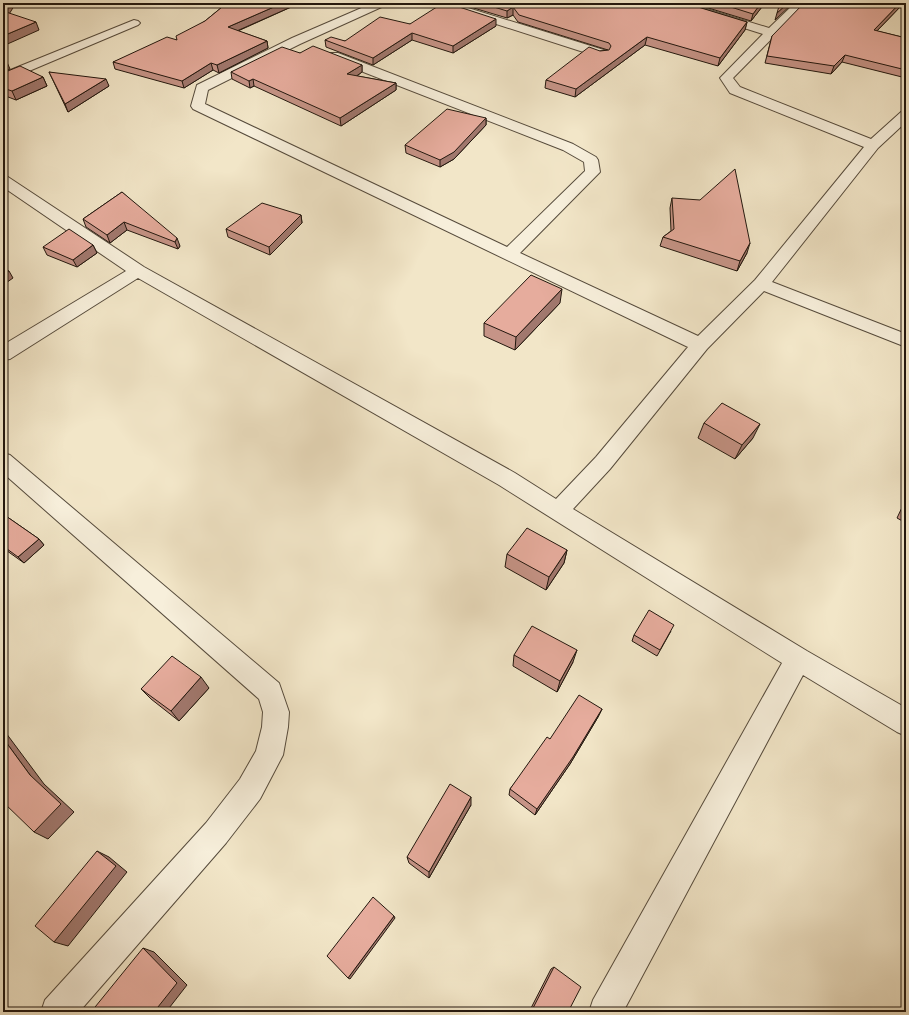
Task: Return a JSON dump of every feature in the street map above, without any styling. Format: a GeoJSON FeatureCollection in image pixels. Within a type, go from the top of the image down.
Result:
{"type":"FeatureCollection","features":[{"type":"Feature","properties":{"kind":"street"},"geometry":{"type":"LineString","coordinates":[[382,3],[296,41],[202,88],[198,106],[508,255],[700,345]]}},
{"type":"Feature","properties":{"kind":"street"},"geometry":{"type":"LineString","coordinates":[[441,3],[603,54]]}},
{"type":"Feature","properties":{"kind":"street"},"geometry":{"type":"LineString","coordinates":[[675,3],[772,33]]}},
{"type":"Feature","properties":{"kind":"street"},"geometry":{"type":"LineString","coordinates":[[801,3],[726,78],[735,90],[873,145]]}},
{"type":"Feature","properties":{"kind":"street"},"geometry":{"type":"LineString","coordinates":[[3,78],[134,23]]}},
{"type":"Feature","properties":{"kind":"street"},"geometry":{"type":"LineString","coordinates":[[296,41],[568,147],[591,160],[594,172],[508,255]]}},
{"type":"Feature","properties":{"kind":"street"},"geometry":{"type":"LineString","coordinates":[[558,511],[603,463],[700,345],[761,284],[873,145],[906,116]]}},
{"type":"Feature","properties":{"kind":"street"},"geometry":{"type":"LineString","coordinates":[[7,188],[138,271],[507,479],[798,659],[906,723]]}},
{"type":"Feature","properties":{"kind":"street"},"geometry":{"type":"LineString","coordinates":[[3,354],[138,271]]}},
{"type":"Feature","properties":{"kind":"street"},"geometry":{"type":"LineString","coordinates":[[761,284],[906,341]]}},
{"type":"Feature","properties":{"kind":"street"},"geometry":{"type":"LineString","coordinates":[[3,461],[270,692],[276,712],[275,727],[269,755],[250,789],[216,834],[57,1012]]}},
{"type":"Feature","properties":{"kind":"street"},"geometry":{"type":"LineString","coordinates":[[605,1012],[798,659]]}},
{"type":"Feature","properties":{"kind":"building"},"geometry":{"type":"Polygon","coordinates":[[[3,3],[8,3],[3,10],[3,3]]]}},
{"type":"Feature","properties":{"kind":"building"},"geometry":{"type":"Polygon","coordinates":[[[227,3],[283,3],[228,27],[267,41],[217,65],[211,63],[182,81],[113,62],[167,37],[177,40],[176,36],[205,21],[227,3]]]}},
{"type":"Feature","properties":{"kind":"building"},"geometry":{"type":"Polygon","coordinates":[[[443,3],[496,19],[453,46],[412,33],[373,58],[325,40],[331,37],[345,41],[380,17],[410,24],[443,3]]]}},
{"type":"Feature","properties":{"kind":"building"},"geometry":{"type":"Polygon","coordinates":[[[481,3],[685,3],[747,22],[720,58],[647,37],[576,89],[546,80],[589,47],[600,51],[609,50],[611,46],[609,43],[519,15],[513,7],[507,11],[481,3]]]}},
{"type":"Feature","properties":{"kind":"building"},"geometry":{"type":"Polygon","coordinates":[[[718,3],[761,3],[753,14],[718,3]]]}},
{"type":"Feature","properties":{"kind":"building"},"geometry":{"type":"Polygon","coordinates":[[[780,3],[788,3],[777,13],[780,3]]]}},
{"type":"Feature","properties":{"kind":"building"},"geometry":{"type":"Polygon","coordinates":[[[804,3],[900,3],[874,30],[906,38],[906,70],[845,55],[834,66],[767,56],[772,36],[804,3]]]}},
{"type":"Feature","properties":{"kind":"building"},"geometry":{"type":"Polygon","coordinates":[[[3,11],[36,22],[3,36],[3,11]]]}},
{"type":"Feature","properties":{"kind":"building"},"geometry":{"type":"Polygon","coordinates":[[[313,46],[362,65],[347,74],[396,83],[340,118],[253,79],[249,81],[231,72],[282,47],[300,53],[313,46]]]}},
{"type":"Feature","properties":{"kind":"building"},"geometry":{"type":"Polygon","coordinates":[[[20,66],[43,77],[12,91],[3,88],[3,73],[20,66]]]}},
{"type":"Feature","properties":{"kind":"building"},"geometry":{"type":"Polygon","coordinates":[[[49,72],[106,79],[65,104],[49,72]]]}},
{"type":"Feature","properties":{"kind":"building"},"geometry":{"type":"Polygon","coordinates":[[[447,109],[486,118],[454,152],[440,160],[405,145],[447,109]]]}},
{"type":"Feature","properties":{"kind":"building"},"geometry":{"type":"Polygon","coordinates":[[[735,169],[750,243],[740,261],[663,237],[674,229],[672,198],[700,200],[735,169]]]}},
{"type":"Feature","properties":{"kind":"building"},"geometry":{"type":"Polygon","coordinates":[[[122,192],[177,238],[175,242],[124,222],[107,235],[83,219],[122,192]]]}},
{"type":"Feature","properties":{"kind":"building"},"geometry":{"type":"Polygon","coordinates":[[[262,203],[301,215],[269,247],[226,229],[262,203]]]}},
{"type":"Feature","properties":{"kind":"building"},"geometry":{"type":"Polygon","coordinates":[[[69,229],[93,245],[73,260],[43,247],[69,229]]]}},
{"type":"Feature","properties":{"kind":"building"},"geometry":{"type":"Polygon","coordinates":[[[3,267],[9,271],[3,274],[3,267]]]}},
{"type":"Feature","properties":{"kind":"building"},"geometry":{"type":"Polygon","coordinates":[[[531,275],[562,289],[516,337],[484,323],[531,275]]]}},
{"type":"Feature","properties":{"kind":"building"},"geometry":{"type":"Polygon","coordinates":[[[722,403],[760,424],[742,445],[704,423],[722,403]]]}},
{"type":"Feature","properties":{"kind":"building"},"geometry":{"type":"Polygon","coordinates":[[[906,504],[906,513],[902,511],[906,504]]]}},
{"type":"Feature","properties":{"kind":"building"},"geometry":{"type":"Polygon","coordinates":[[[3,514],[39,539],[18,557],[3,546],[3,514]]]}},
{"type":"Feature","properties":{"kind":"building"},"geometry":{"type":"Polygon","coordinates":[[[527,528],[567,550],[549,577],[507,554],[527,528]]]}},
{"type":"Feature","properties":{"kind":"building"},"geometry":{"type":"Polygon","coordinates":[[[649,610],[674,625],[660,650],[634,635],[649,610]]]}},
{"type":"Feature","properties":{"kind":"building"},"geometry":{"type":"Polygon","coordinates":[[[532,626],[577,650],[560,681],[514,655],[532,626]]]}},
{"type":"Feature","properties":{"kind":"building"},"geometry":{"type":"Polygon","coordinates":[[[172,656],[201,677],[171,711],[141,689],[172,656]]]}},
{"type":"Feature","properties":{"kind":"building"},"geometry":{"type":"Polygon","coordinates":[[[579,695],[602,709],[573,757],[537,809],[510,789],[547,737],[550,739],[579,695]]]}},
{"type":"Feature","properties":{"kind":"building"},"geometry":{"type":"Polygon","coordinates":[[[3,738],[30,775],[61,804],[34,832],[3,802],[3,738]]]}},
{"type":"Feature","properties":{"kind":"building"},"geometry":{"type":"Polygon","coordinates":[[[450,784],[471,797],[429,872],[407,857],[450,784]]]}},
{"type":"Feature","properties":{"kind":"building"},"geometry":{"type":"Polygon","coordinates":[[[97,851],[116,866],[54,942],[35,926],[97,851]]]}},
{"type":"Feature","properties":{"kind":"building"},"geometry":{"type":"Polygon","coordinates":[[[373,897],[394,916],[348,978],[327,956],[373,897]]]}},
{"type":"Feature","properties":{"kind":"building"},"geometry":{"type":"Polygon","coordinates":[[[143,948],[177,983],[154,1012],[91,1012],[143,948]]]}},
{"type":"Feature","properties":{"kind":"building"},"geometry":{"type":"Polygon","coordinates":[[[554,967],[581,987],[568,1012],[531,1012],[554,967]]]}}]}
